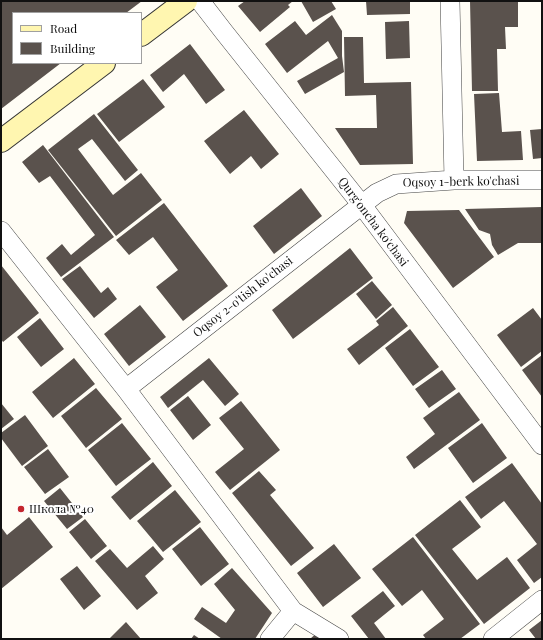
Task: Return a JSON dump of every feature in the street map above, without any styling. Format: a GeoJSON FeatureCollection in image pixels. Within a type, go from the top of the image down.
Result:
{"type":"FeatureCollection","features":[{"type":"Feature","properties":{"kind":"street"},"geometry":{"type":"LineString","coordinates":[[142,34],[186,1]]}},
{"type":"Feature","properties":{"kind":"street","name":"Qurg'oncha ko'chasi"},"geometry":{"type":"LineString","coordinates":[[200,1],[361,204],[542,445]]}},
{"type":"Feature","properties":{"kind":"street"},"geometry":{"type":"LineString","coordinates":[[450,1],[454,180]]}},
{"type":"Feature","properties":{"kind":"street"},"geometry":{"type":"LineString","coordinates":[[1,141],[103,64]]}},
{"type":"Feature","properties":{"kind":"street","name":"Oqsoy 1-berk ko'chasi"},"geometry":{"type":"LineString","coordinates":[[361,204],[377,193],[396,184],[454,180],[542,180]]}},
{"type":"Feature","properties":{"kind":"street","name":"Oqsoy 2-o'tish ko'chasi"},"geometry":{"type":"LineString","coordinates":[[126,389],[361,204]]}},
{"type":"Feature","properties":{"kind":"street"},"geometry":{"type":"LineString","coordinates":[[1,231],[126,389],[293,611],[340,639]]}},
{"type":"Feature","properties":{"kind":"street"},"geometry":{"type":"LineString","coordinates":[[493,639],[542,600]]}},
{"type":"Feature","properties":{"kind":"street"},"geometry":{"type":"LineString","coordinates":[[270,639],[293,611]]}},
{"type":"Feature","properties":{"kind":"building"},"geometry":{"type":"Polygon","coordinates":[[[1,1],[142,1],[127,12],[12,12],[12,64],[60,64],[1,109],[1,1]]]}},
{"type":"Feature","properties":{"kind":"building"},"geometry":{"type":"Polygon","coordinates":[[[245,1],[293,1],[288,5],[290,7],[260,32],[238,6],[245,1]]]}},
{"type":"Feature","properties":{"kind":"building"},"geometry":{"type":"Polygon","coordinates":[[[301,1],[331,1],[336,9],[313,22],[301,1]]]}},
{"type":"Feature","properties":{"kind":"building"},"geometry":{"type":"Polygon","coordinates":[[[366,1],[410,1],[410,14],[367,15],[366,1]]]}},
{"type":"Feature","properties":{"kind":"building"},"geometry":{"type":"Polygon","coordinates":[[[470,1],[518,1],[518,27],[505,27],[506,49],[497,49],[498,91],[472,91],[470,1]]]}},
{"type":"Feature","properties":{"kind":"building"},"geometry":{"type":"Polygon","coordinates":[[[332,15],[342,31],[342,56],[344,72],[305,94],[297,81],[338,58],[328,41],[287,73],[265,44],[295,21],[306,35],[332,15]]]}},
{"type":"Feature","properties":{"kind":"building"},"geometry":{"type":"Polygon","coordinates":[[[409,21],[410,58],[386,59],[385,22],[409,21]]]}},
{"type":"Feature","properties":{"kind":"building"},"geometry":{"type":"Polygon","coordinates":[[[344,37],[363,37],[364,83],[411,82],[413,164],[360,165],[335,128],[377,128],[376,95],[345,96],[344,37]]]}},
{"type":"Feature","properties":{"kind":"building"},"geometry":{"type":"Polygon","coordinates":[[[190,44],[225,90],[206,104],[184,74],[163,92],[150,75],[190,44]]]}},
{"type":"Feature","properties":{"kind":"building"},"geometry":{"type":"Polygon","coordinates":[[[143,79],[165,107],[119,142],[97,114],[143,79]]]}},
{"type":"Feature","properties":{"kind":"building"},"geometry":{"type":"Polygon","coordinates":[[[499,93],[502,132],[521,131],[523,160],[477,161],[474,94],[499,93]]]}},
{"type":"Feature","properties":{"kind":"building"},"geometry":{"type":"Polygon","coordinates":[[[244,110],[279,154],[261,169],[251,156],[230,174],[204,141],[244,110]]]}},
{"type":"Feature","properties":{"kind":"building"},"geometry":{"type":"Polygon","coordinates":[[[94,114],[138,170],[125,181],[92,139],[78,149],[113,195],[141,173],[162,200],[116,236],[48,150],[94,114]]]}},
{"type":"Feature","properties":{"kind":"building"},"geometry":{"type":"Polygon","coordinates":[[[542,129],[542,158],[533,159],[530,130],[542,129]]]}},
{"type":"Feature","properties":{"kind":"building"},"geometry":{"type":"Polygon","coordinates":[[[43,145],[114,237],[61,277],[46,258],[62,244],[71,255],[95,235],[50,176],[39,183],[22,162],[43,145]]]}},
{"type":"Feature","properties":{"kind":"building"},"geometry":{"type":"Polygon","coordinates":[[[301,188],[322,216],[274,254],[253,226],[301,188]]]}},
{"type":"Feature","properties":{"kind":"building"},"geometry":{"type":"Polygon","coordinates":[[[164,203],[228,286],[183,321],[156,287],[178,270],[153,237],[129,255],[116,240],[164,203]]]}},
{"type":"Feature","properties":{"kind":"building"},"geometry":{"type":"Polygon","coordinates":[[[542,207],[542,243],[518,243],[498,255],[492,245],[490,234],[479,230],[465,209],[542,207]]]}},
{"type":"Feature","properties":{"kind":"building"},"geometry":{"type":"Polygon","coordinates":[[[459,210],[494,257],[453,288],[404,223],[407,211],[459,210]]]}},
{"type":"Feature","properties":{"kind":"building"},"geometry":{"type":"Polygon","coordinates":[[[350,248],[373,278],[293,339],[272,310],[350,248]]]}},
{"type":"Feature","properties":{"kind":"building"},"geometry":{"type":"Polygon","coordinates":[[[1,265],[39,313],[3,342],[1,339],[1,265]]]}},
{"type":"Feature","properties":{"kind":"building"},"geometry":{"type":"Polygon","coordinates":[[[80,266],[101,293],[108,287],[117,299],[94,318],[62,279],[80,266]]]}},
{"type":"Feature","properties":{"kind":"building"},"geometry":{"type":"Polygon","coordinates":[[[372,281],[392,305],[376,319],[356,294],[372,281]]]}},
{"type":"Feature","properties":{"kind":"building"},"geometry":{"type":"Polygon","coordinates":[[[140,305],[166,337],[129,366],[104,334],[140,305]]]}},
{"type":"Feature","properties":{"kind":"building"},"geometry":{"type":"Polygon","coordinates":[[[393,307],[408,326],[359,365],[347,349],[379,325],[376,321],[393,307]]]}},
{"type":"Feature","properties":{"kind":"building"},"geometry":{"type":"Polygon","coordinates":[[[533,308],[542,320],[542,351],[521,367],[497,335],[533,308]]]}},
{"type":"Feature","properties":{"kind":"building"},"geometry":{"type":"Polygon","coordinates":[[[40,318],[64,349],[41,367],[17,337],[40,318]]]}},
{"type":"Feature","properties":{"kind":"building"},"geometry":{"type":"Polygon","coordinates":[[[410,329],[439,367],[413,386],[385,348],[410,329]]]}},
{"type":"Feature","properties":{"kind":"building"},"geometry":{"type":"Polygon","coordinates":[[[542,355],[542,397],[522,370],[542,355]]]}},
{"type":"Feature","properties":{"kind":"building"},"geometry":{"type":"Polygon","coordinates":[[[74,358],[95,384],[53,418],[32,392],[74,358]]]}},
{"type":"Feature","properties":{"kind":"building"},"geometry":{"type":"Polygon","coordinates":[[[209,358],[239,394],[225,406],[203,380],[168,408],[160,397],[209,358]]]}},
{"type":"Feature","properties":{"kind":"building"},"geometry":{"type":"Polygon","coordinates":[[[442,370],[456,389],[429,408],[415,389],[442,370]]]}},
{"type":"Feature","properties":{"kind":"building"},"geometry":{"type":"Polygon","coordinates":[[[96,388],[122,419],[86,448],[61,416],[96,388]]]}},
{"type":"Feature","properties":{"kind":"building"},"geometry":{"type":"Polygon","coordinates":[[[459,392],[480,420],[414,469],[406,457],[435,434],[423,418],[459,392]]]}},
{"type":"Feature","properties":{"kind":"building"},"geometry":{"type":"Polygon","coordinates":[[[188,396],[211,425],[193,440],[170,410],[188,396]]]}},
{"type":"Feature","properties":{"kind":"building"},"geometry":{"type":"Polygon","coordinates":[[[241,401],[280,450],[230,490],[215,472],[244,449],[219,418],[241,401]]]}},
{"type":"Feature","properties":{"kind":"building"},"geometry":{"type":"Polygon","coordinates":[[[1,403],[14,419],[1,429],[1,403]]]}},
{"type":"Feature","properties":{"kind":"building"},"geometry":{"type":"Polygon","coordinates":[[[25,415],[48,446],[22,466],[1,438],[1,433],[25,415]]]}},
{"type":"Feature","properties":{"kind":"building"},"geometry":{"type":"Polygon","coordinates":[[[122,423],[151,459],[116,486],[88,450],[122,423]]]}},
{"type":"Feature","properties":{"kind":"building"},"geometry":{"type":"Polygon","coordinates":[[[482,423],[507,458],[473,483],[448,448],[482,423]]]}},
{"type":"Feature","properties":{"kind":"building"},"geometry":{"type":"Polygon","coordinates":[[[48,449],[69,477],[45,494],[24,467],[48,449]]]}},
{"type":"Feature","properties":{"kind":"building"},"geometry":{"type":"Polygon","coordinates":[[[153,462],[172,486],[130,520],[111,497],[153,462]]]}},
{"type":"Feature","properties":{"kind":"building"},"geometry":{"type":"Polygon","coordinates":[[[512,463],[542,504],[542,577],[534,583],[517,560],[537,544],[504,501],[481,519],[465,497],[512,463]]]}},
{"type":"Feature","properties":{"kind":"building"},"geometry":{"type":"Polygon","coordinates":[[[259,471],[276,490],[270,495],[314,548],[291,566],[232,493],[259,471]]]}},
{"type":"Feature","properties":{"kind":"building"},"geometry":{"type":"Polygon","coordinates":[[[60,488],[83,517],[67,529],[44,501],[60,488]]]}},
{"type":"Feature","properties":{"kind":"building"},"geometry":{"type":"Polygon","coordinates":[[[175,490],[201,522],[163,552],[137,521],[175,490]]]}},
{"type":"Feature","properties":{"kind":"building"},"geometry":{"type":"Polygon","coordinates":[[[460,500],[481,527],[452,549],[477,580],[507,557],[530,588],[484,624],[415,535],[460,500]]]}},
{"type":"Feature","properties":{"kind":"building"},"geometry":{"type":"Polygon","coordinates":[[[29,517],[53,547],[1,589],[1,527],[7,535],[29,517]]]}},
{"type":"Feature","properties":{"kind":"building"},"geometry":{"type":"Polygon","coordinates":[[[85,519],[107,546],[91,559],[69,532],[85,519]]]}},
{"type":"Feature","properties":{"kind":"building"},"geometry":{"type":"Polygon","coordinates":[[[200,527],[229,564],[201,586],[172,549],[200,527]]]}},
{"type":"Feature","properties":{"kind":"building"},"geometry":{"type":"Polygon","coordinates":[[[413,537],[480,624],[460,639],[426,639],[423,635],[444,619],[422,590],[402,606],[372,569],[413,537]]]}},
{"type":"Feature","properties":{"kind":"building"},"geometry":{"type":"Polygon","coordinates":[[[334,544],[361,578],[323,607],[297,573],[334,544]]]}},
{"type":"Feature","properties":{"kind":"building"},"geometry":{"type":"Polygon","coordinates":[[[153,546],[164,559],[145,576],[158,593],[137,610],[95,561],[110,549],[127,568],[153,546]]]}},
{"type":"Feature","properties":{"kind":"building"},"geometry":{"type":"Polygon","coordinates":[[[77,566],[101,596],[84,610],[60,579],[77,566]]]}},
{"type":"Feature","properties":{"kind":"building"},"geometry":{"type":"Polygon","coordinates":[[[232,568],[272,613],[255,639],[222,639],[194,619],[202,607],[226,623],[235,610],[214,584],[232,568]]]}},
{"type":"Feature","properties":{"kind":"building"},"geometry":{"type":"Polygon","coordinates":[[[383,591],[395,606],[374,623],[386,639],[369,639],[351,616],[383,591]]]}},
{"type":"Feature","properties":{"kind":"building"},"geometry":{"type":"Polygon","coordinates":[[[542,620],[542,639],[536,639],[529,630],[542,620]]]}},
{"type":"Feature","properties":{"kind":"building"},"geometry":{"type":"Polygon","coordinates":[[[126,622],[141,639],[109,639],[126,622]]]}},
{"type":"Feature","properties":{"kind":"building"},"geometry":{"type":"Polygon","coordinates":[[[319,631],[326,639],[310,639],[319,631]]]}},
{"type":"Feature","properties":{"kind":"building"},"geometry":{"type":"Polygon","coordinates":[[[194,635],[200,639],[191,639],[194,635]]]}},
{"type":"Feature","properties":{"kind":"place","name":"Школа №40"},"geometry":{"type":"Point","coordinates":[21,509]}}]}
